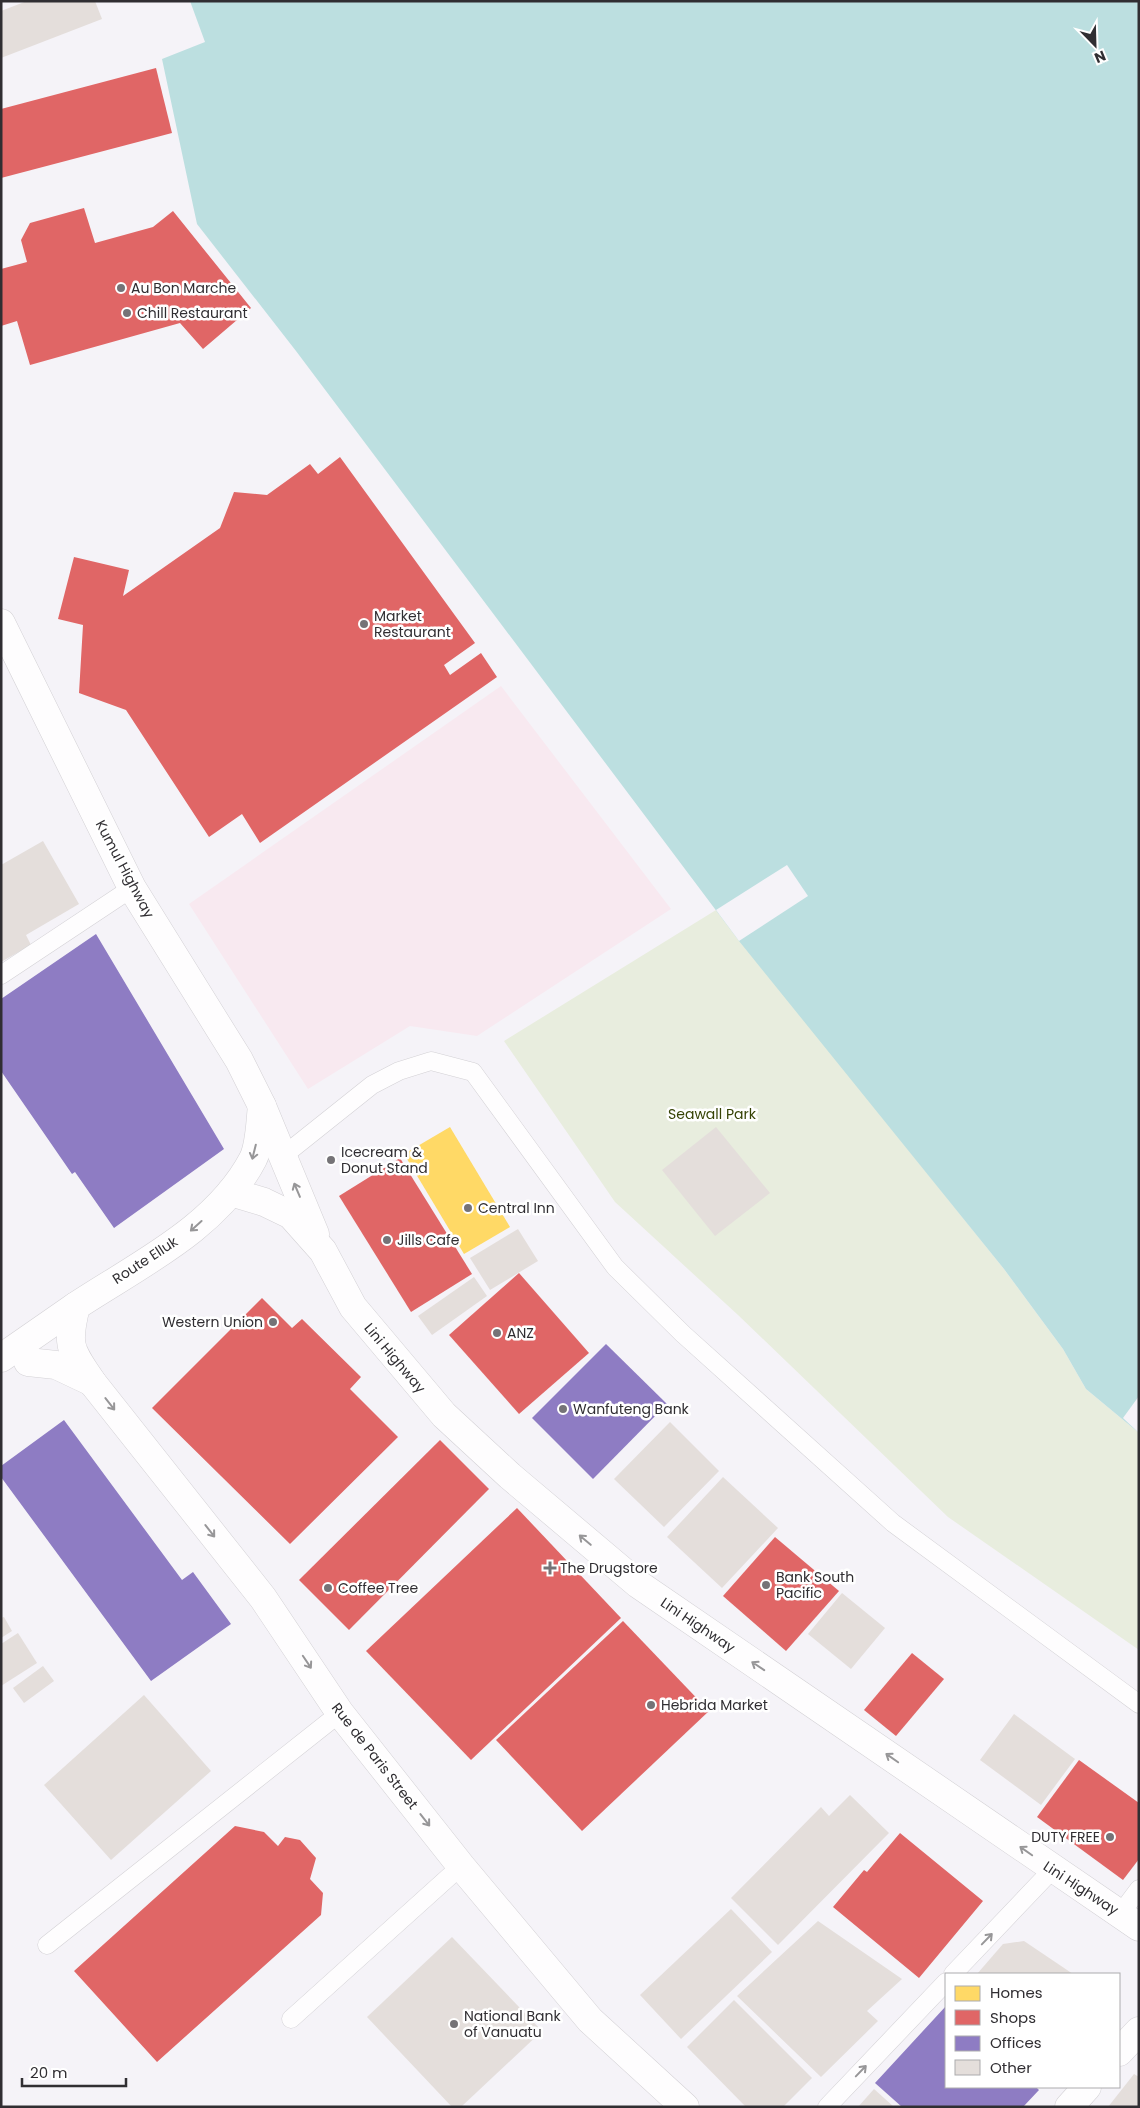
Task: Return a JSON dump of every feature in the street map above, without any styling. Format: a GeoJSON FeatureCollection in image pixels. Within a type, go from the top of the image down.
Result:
{"type":"FeatureCollection","features":[{"type":"Feature","properties":{"kind":"street","name":"Kumul Highway"},"geometry":{"type":"LineString","coordinates":[[1,623],[132,888],[239,1060],[262,1106]]}},
{"type":"Feature","properties":{"kind":"street","name":"Lini Highway"},"geometry":{"type":"LineString","coordinates":[[262,1106],[323,1252],[353,1307],[444,1414],[532,1495],[638,1584],[1052,1870],[1130,1920]]}},
{"type":"Feature","properties":{"kind":"street","name":"Route Elluk"},"geometry":{"type":"LineString","coordinates":[[1,1358],[191,1230],[232,1192],[254,1157],[262,1106]]}},
{"type":"Feature","properties":{"kind":"street","name":"Lini Highway"},"geometry":{"type":"LineString","coordinates":[[232,1192],[264,1202],[291,1215],[323,1252]]}},
{"type":"Feature","properties":{"kind":"street","name":"Rue de Paris Street"},"geometry":{"type":"LineString","coordinates":[[76,1306],[69,1332],[72,1350],[92,1382],[264,1598],[340,1713],[461,1866],[590,2020],[685,2107]]}},
{"type":"Feature","properties":{"kind":"street","name":"Rue de Paris Street"},"geometry":{"type":"LineString","coordinates":[[1,1366],[28,1362],[56,1365],[92,1382]]}},
{"type":"Feature","properties":{"kind":"street"},"geometry":{"type":"LineString","coordinates":[[1120,2051],[1139,2030]]}},
{"type":"Feature","properties":{"kind":"street"},"geometry":{"type":"LineString","coordinates":[[1068,2107],[1086,2088]]}},
{"type":"Feature","properties":{"kind":"lane"},"geometry":{"type":"LineString","coordinates":[[1,975],[132,888]]}},
{"type":"Feature","properties":{"kind":"lane"},"geometry":{"type":"LineString","coordinates":[[283,1156],[372,1084],[399,1071],[431,1062],[473,1072],[615,1267],[682,1334],[893,1523],[1139,1704]]}},
{"type":"Feature","properties":{"kind":"lane"},"geometry":{"type":"LineString","coordinates":[[47,1945],[340,1713]]}},
{"type":"Feature","properties":{"kind":"lane"},"geometry":{"type":"LineString","coordinates":[[291,2019],[461,1866]]}},
{"type":"Feature","properties":{"kind":"lane"},"geometry":{"type":"LineString","coordinates":[[954,1973],[1052,1870]]}},
{"type":"Feature","properties":{"kind":"lane"},"geometry":{"type":"LineString","coordinates":[[1130,1920],[1139,1889]]}},
{"type":"Feature","properties":{"kind":"lane"},"geometry":{"type":"LineString","coordinates":[[827,2107],[945,1983]]}},
{"type":"Feature","properties":{"kind":"shaded area"},"geometry":{"type":"Polygon","coordinates":[[[501,686],[671,909],[477,1036],[410,1026],[308,1089],[189,904],[501,686]]]}},
{"type":"Feature","properties":{"kind":"green space","name":"Seawall Park"},"geometry":{"type":"Polygon","coordinates":[[[716,910],[1004,1269],[1063,1349],[1086,1389],[1139,1433],[1139,1650],[948,1517],[738,1315],[615,1202],[504,1041],[716,910]]]}},
{"type":"Feature","properties":{"kind":"water"},"geometry":{"type":"Polygon","coordinates":[[[190,1],[1139,1],[1139,1433],[1086,1389],[1063,1349],[1004,1269],[739,941],[296,351],[197,224],[162,59],[205,42],[190,1]]]}},
{"type":"Feature","properties":{"kind":"pier"},"geometry":{"type":"Polygon","coordinates":[[[787,865],[808,896],[739,941],[716,910],[787,865]]]}},
{"type":"Feature","properties":{"kind":"pier"},"geometry":{"type":"Polygon","coordinates":[[[1139,1396],[1139,1433],[1123,1418],[1139,1396]]]}},
{"type":"Feature","properties":{"kind":"building: Homes"},"geometry":{"type":"Polygon","coordinates":[[[450,1127],[510,1227],[464,1254],[404,1154],[450,1127]]]}},
{"type":"Feature","properties":{"kind":"building: Shops"},"geometry":{"type":"Polygon","coordinates":[[[156,68],[172,133],[1,178],[1,109],[156,68]]]}},
{"type":"Feature","properties":{"kind":"building: Shops","name":"Au Bon Marche"},"geometry":{"type":"Polygon","coordinates":[[[84,208],[95,243],[153,227],[173,211],[251,308],[203,349],[180,323],[30,365],[17,321],[1,326],[1,269],[27,262],[21,240],[30,223],[84,208]]]}},
{"type":"Feature","properties":{"kind":"building: Shops"},"geometry":{"type":"Polygon","coordinates":[[[340,457],[475,643],[444,665],[450,675],[481,653],[497,677],[260,843],[242,814],[209,837],[126,710],[79,693],[83,625],[58,619],[74,557],[129,570],[123,596],[220,528],[234,492],[267,495],[310,464],[318,474],[340,457]]]}},
{"type":"Feature","properties":{"kind":"building: Shops"},"geometry":{"type":"Polygon","coordinates":[[[400,1158],[472,1274],[411,1312],[339,1196],[400,1158]]]}},
{"type":"Feature","properties":{"kind":"building: Shops"},"geometry":{"type":"Polygon","coordinates":[[[519,1273],[589,1353],[519,1414],[449,1335],[519,1273]]]}},
{"type":"Feature","properties":{"kind":"building: Shops"},"geometry":{"type":"Polygon","coordinates":[[[262,1298],[292,1328],[302,1319],[361,1377],[350,1389],[398,1437],[290,1544],[152,1408],[262,1298]]]}},
{"type":"Feature","properties":{"kind":"building: Shops"},"geometry":{"type":"Polygon","coordinates":[[[440,1440],[489,1489],[349,1630],[299,1580],[440,1440]]]}},
{"type":"Feature","properties":{"kind":"building: Shops"},"geometry":{"type":"Polygon","coordinates":[[[517,1508],[621,1618],[471,1760],[366,1651],[517,1508]]]}},
{"type":"Feature","properties":{"kind":"building: Shops"},"geometry":{"type":"Polygon","coordinates":[[[775,1537],[839,1591],[786,1651],[723,1596],[775,1537]]]}},
{"type":"Feature","properties":{"kind":"building: Shops"},"geometry":{"type":"Polygon","coordinates":[[[623,1621],[709,1711],[582,1831],[496,1740],[623,1621]]]}},
{"type":"Feature","properties":{"kind":"building: Shops"},"geometry":{"type":"Polygon","coordinates":[[[912,1653],[944,1679],[896,1736],[864,1710],[912,1653]]]}},
{"type":"Feature","properties":{"kind":"building: Shops"},"geometry":{"type":"Polygon","coordinates":[[[1079,1760],[1139,1803],[1139,1859],[1123,1880],[1037,1817],[1079,1760]]]}},
{"type":"Feature","properties":{"kind":"building: Shops"},"geometry":{"type":"Polygon","coordinates":[[[235,1826],[264,1832],[278,1846],[285,1837],[300,1840],[316,1858],[310,1879],[323,1893],[321,1915],[157,2062],[74,1971],[235,1826]]]}},
{"type":"Feature","properties":{"kind":"building: Shops"},"geometry":{"type":"Polygon","coordinates":[[[900,1833],[983,1901],[919,1978],[833,1907],[864,1870],[867,1872],[900,1833]]]}},
{"type":"Feature","properties":{"kind":"building: Offices"},"geometry":{"type":"Polygon","coordinates":[[[96,934],[224,1149],[114,1228],[75,1172],[72,1174],[1,1071],[1,999],[96,934]]]}},
{"type":"Feature","properties":{"kind":"building: Offices"},"geometry":{"type":"Polygon","coordinates":[[[606,1344],[667,1404],[593,1479],[532,1418],[606,1344]]]}},
{"type":"Feature","properties":{"kind":"building: Offices"},"geometry":{"type":"Polygon","coordinates":[[[64,1420],[182,1580],[193,1572],[231,1624],[151,1681],[1,1477],[1,1466],[64,1420]]]}},
{"type":"Feature","properties":{"kind":"building: Offices"},"geometry":{"type":"Polygon","coordinates":[[[945,2007],[945,2088],[1037,2088],[1039,2090],[1023,2107],[902,2107],[875,2083],[945,2007]]]}},
{"type":"Feature","properties":{"kind":"building: Other"},"geometry":{"type":"Polygon","coordinates":[[[27,1],[95,1],[102,19],[1,58],[1,11],[27,1]]]}},
{"type":"Feature","properties":{"kind":"building: Other"},"geometry":{"type":"Polygon","coordinates":[[[43,841],[79,904],[26,935],[31,945],[1,962],[1,865],[43,841]]]}},
{"type":"Feature","properties":{"kind":"building: Other"},"geometry":{"type":"Polygon","coordinates":[[[716,1127],[770,1193],[715,1236],[662,1170],[716,1127]]]}},
{"type":"Feature","properties":{"kind":"building: Other"},"geometry":{"type":"Polygon","coordinates":[[[518,1229],[538,1261],[490,1290],[470,1258],[518,1229]]]}},
{"type":"Feature","properties":{"kind":"building: Other"},"geometry":{"type":"Polygon","coordinates":[[[474,1277],[487,1296],[432,1335],[418,1316],[474,1277]]]}},
{"type":"Feature","properties":{"kind":"building: Other"},"geometry":{"type":"Polygon","coordinates":[[[670,1422],[719,1471],[664,1527],[614,1479],[670,1422]]]}},
{"type":"Feature","properties":{"kind":"building: Other"},"geometry":{"type":"Polygon","coordinates":[[[723,1477],[778,1528],[722,1588],[667,1537],[723,1477]]]}},
{"type":"Feature","properties":{"kind":"building: Other"},"geometry":{"type":"Polygon","coordinates":[[[842,1593],[885,1628],[851,1669],[808,1634],[842,1593]]]}},
{"type":"Feature","properties":{"kind":"building: Other"},"geometry":{"type":"Polygon","coordinates":[[[4,1617],[12,1631],[1,1638],[1,1618],[4,1617]]]}},
{"type":"Feature","properties":{"kind":"building: Other"},"geometry":{"type":"Polygon","coordinates":[[[18,1633],[37,1663],[1,1686],[1,1644],[18,1633]]]}},
{"type":"Feature","properties":{"kind":"building: Other"},"geometry":{"type":"Polygon","coordinates":[[[43,1666],[54,1681],[24,1703],[13,1688],[43,1666]]]}},
{"type":"Feature","properties":{"kind":"building: Other"},"geometry":{"type":"Polygon","coordinates":[[[144,1695],[211,1771],[111,1860],[44,1785],[144,1695]]]}},
{"type":"Feature","properties":{"kind":"building: Other"},"geometry":{"type":"Polygon","coordinates":[[[1014,1714],[1075,1759],[1041,1805],[980,1760],[1014,1714]]]}},
{"type":"Feature","properties":{"kind":"building: Other"},"geometry":{"type":"Polygon","coordinates":[[[850,1795],[889,1833],[778,1945],[731,1898],[821,1807],[829,1816],[850,1795]]]}},
{"type":"Feature","properties":{"kind":"building: Other"},"geometry":{"type":"Polygon","coordinates":[[[731,1909],[772,1952],[681,2039],[640,1995],[731,1909]]]}},
{"type":"Feature","properties":{"kind":"building: Other"},"geometry":{"type":"Polygon","coordinates":[[[818,1921],[902,1979],[867,2011],[878,2021],[821,2077],[737,1996],[818,1921]]]}},
{"type":"Feature","properties":{"kind":"building: Other","name":"National Bank of Vanuatu"},"geometry":{"type":"Polygon","coordinates":[[[452,1937],[542,2031],[461,2107],[452,2107],[367,2017],[452,1937]]]}},
{"type":"Feature","properties":{"kind":"building: Other"},"geometry":{"type":"Polygon","coordinates":[[[1024,1941],[1072,1973],[978,1973],[1003,1944],[1024,1941]]]}},
{"type":"Feature","properties":{"kind":"building: Other"},"geometry":{"type":"Polygon","coordinates":[[[734,2000],[812,2078],[783,2107],[746,2107],[687,2047],[734,2000]]]}},
{"type":"Feature","properties":{"kind":"building: Other"},"geometry":{"type":"Polygon","coordinates":[[[1134,2074],[1139,2077],[1139,2107],[1108,2107],[1134,2074]]]}},
{"type":"Feature","properties":{"kind":"building: Other"},"geometry":{"type":"Polygon","coordinates":[[[874,2089],[894,2107],[858,2107],[874,2089]]]}},
{"type":"Feature","properties":{"kind":"place","name":"Au Bon Marche"},"geometry":{"type":"Point","coordinates":[121,288]}},
{"type":"Feature","properties":{"kind":"place","name":"Chill Restaurant"},"geometry":{"type":"Point","coordinates":[127,313]}},
{"type":"Feature","properties":{"kind":"place","name":"Market Restaurant"},"geometry":{"type":"Point","coordinates":[364,624]}},
{"type":"Feature","properties":{"kind":"place","name":"Icecream & Donut Stand"},"geometry":{"type":"Point","coordinates":[331,1160]}},
{"type":"Feature","properties":{"kind":"place","name":"Central Inn"},"geometry":{"type":"Point","coordinates":[468,1208]}},
{"type":"Feature","properties":{"kind":"place","name":"Jills Cafe"},"geometry":{"type":"Point","coordinates":[387,1240]}},
{"type":"Feature","properties":{"kind":"place","name":"Western Union"},"geometry":{"type":"Point","coordinates":[273,1322]}},
{"type":"Feature","properties":{"kind":"place","name":"ANZ"},"geometry":{"type":"Point","coordinates":[497,1333]}},
{"type":"Feature","properties":{"kind":"place","name":"Wanfuteng Bank"},"geometry":{"type":"Point","coordinates":[563,1409]}},
{"type":"Feature","properties":{"kind":"place","name":"The Drugstore"},"geometry":{"type":"Point","coordinates":[550,1568]}},
{"type":"Feature","properties":{"kind":"place","name":"Bank South Pacific"},"geometry":{"type":"Point","coordinates":[766,1585]}},
{"type":"Feature","properties":{"kind":"place","name":"Coffee Tree"},"geometry":{"type":"Point","coordinates":[328,1588]}},
{"type":"Feature","properties":{"kind":"place","name":"Hebrida Market"},"geometry":{"type":"Point","coordinates":[651,1705]}},
{"type":"Feature","properties":{"kind":"place","name":"DUTY FREE"},"geometry":{"type":"Point","coordinates":[1110,1837]}},
{"type":"Feature","properties":{"kind":"place","name":"National Bank of Vanuatu"},"geometry":{"type":"Point","coordinates":[454,2024]}}]}
